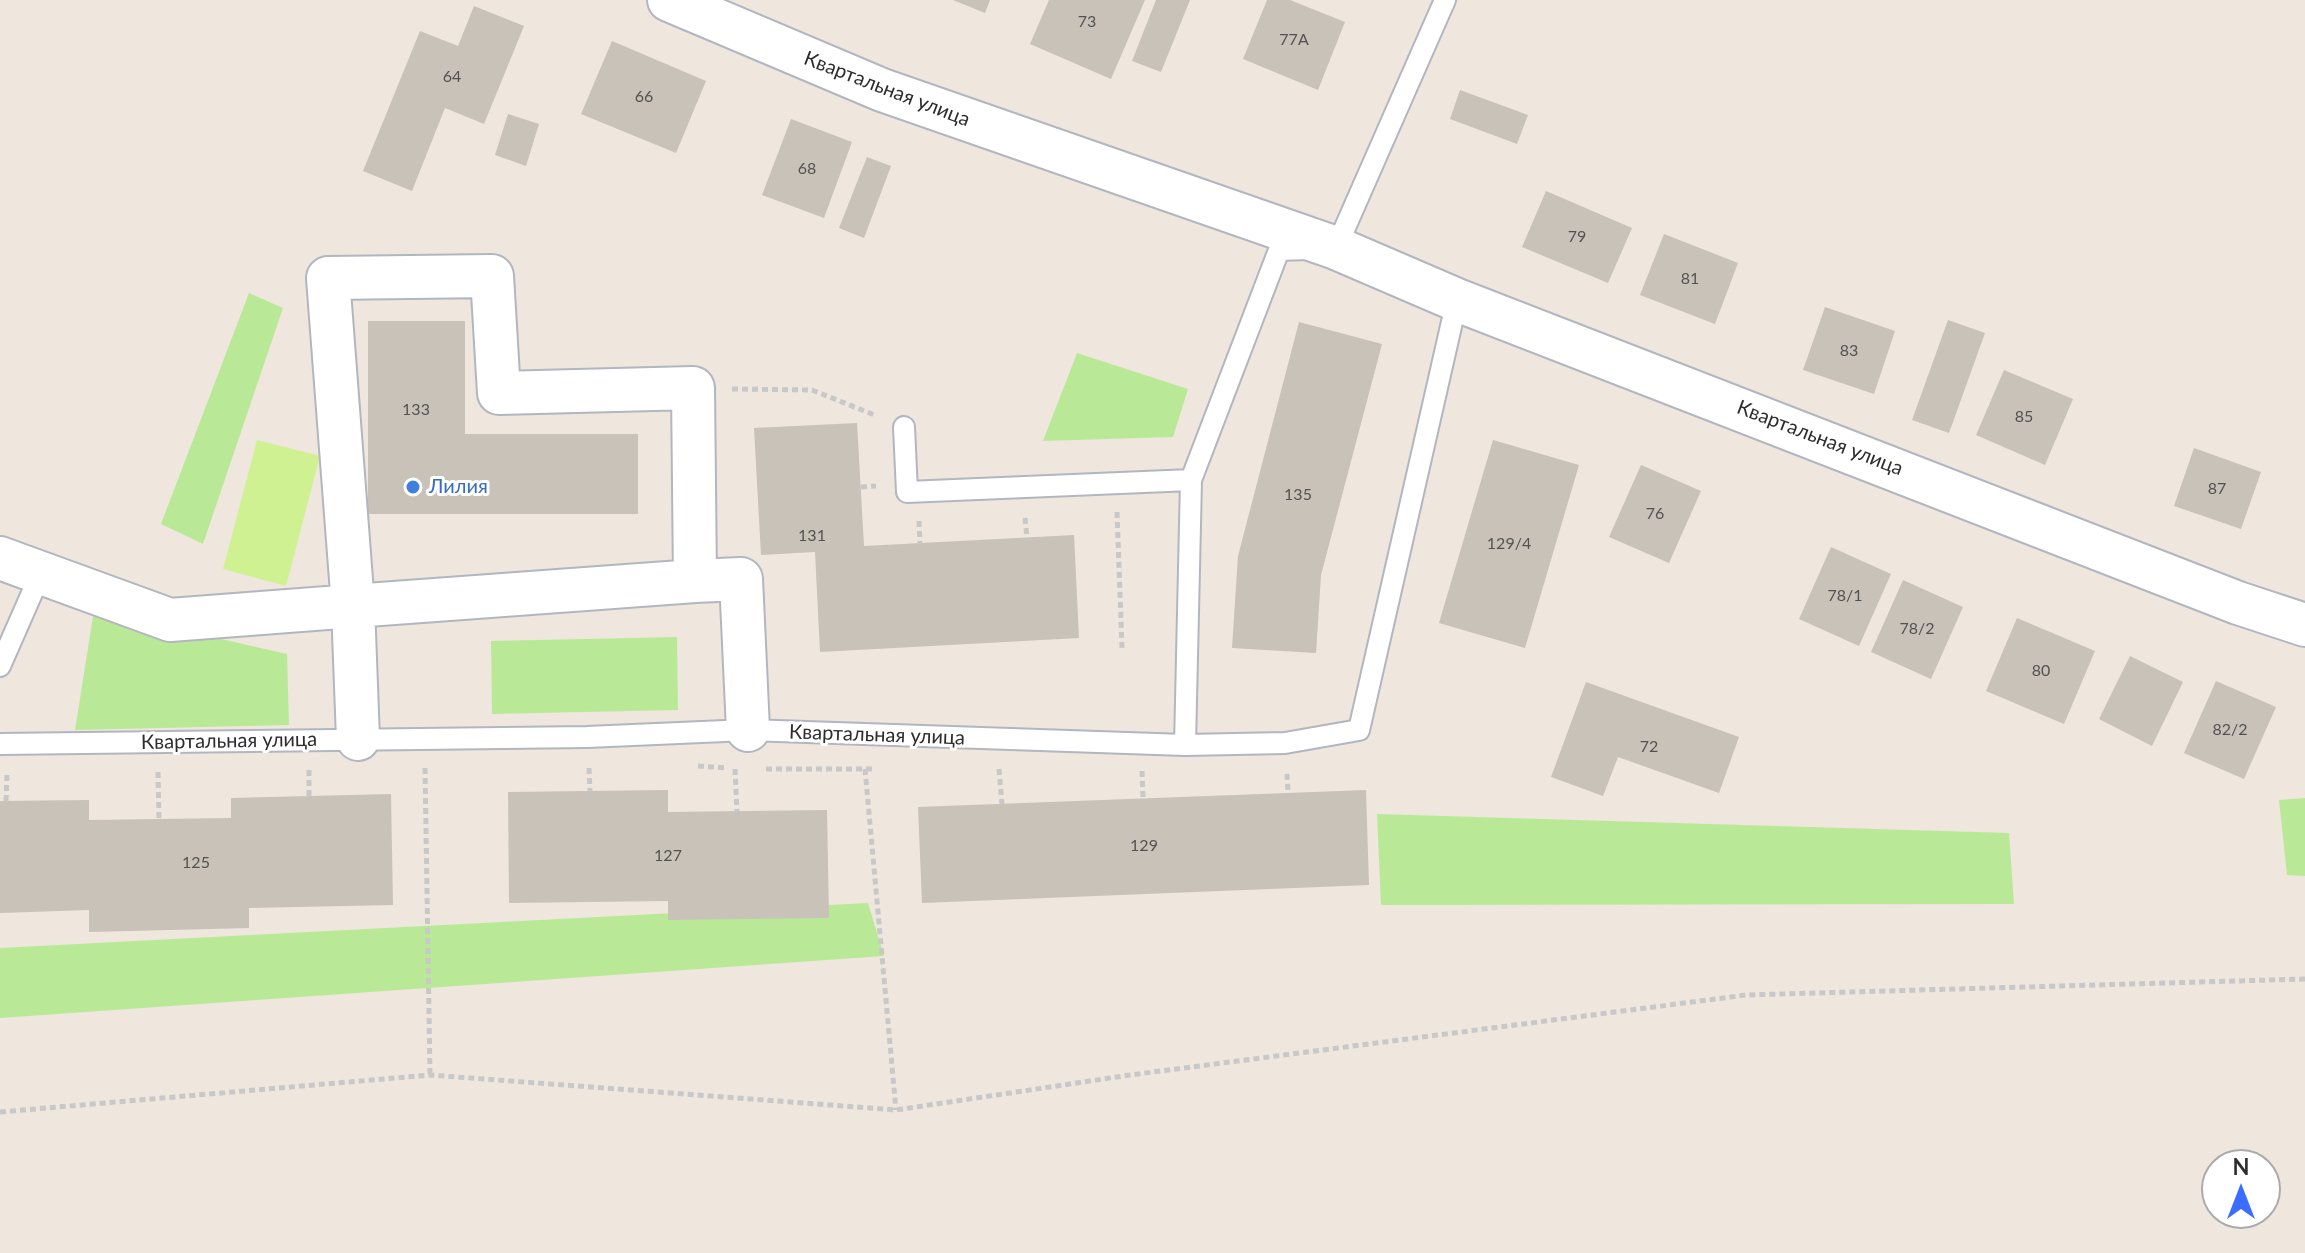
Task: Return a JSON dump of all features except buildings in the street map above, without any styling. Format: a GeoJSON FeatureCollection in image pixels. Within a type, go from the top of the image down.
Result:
{"type":"FeatureCollection","features":[{"type":"Feature","properties":{"kind":"street","name":"Квартальная улица"},"geometry":{"type":"LineString","coordinates":[[669,0],[882,90],[1336,248],[1457,300],[2238,603],[2305,625]]}},
{"type":"Feature","properties":{"kind":"street"},"geometry":{"type":"LineString","coordinates":[[358,739],[353,606],[328,278],[492,276],[499,393],[693,388],[695,581]]}},
{"type":"Feature","properties":{"kind":"street"},"geometry":{"type":"LineString","coordinates":[[0,558],[170,620],[741,579],[748,730]]}},
{"type":"Feature","properties":{"kind":"lane"},"geometry":{"type":"LineString","coordinates":[[1336,248],[1445,0]]}},
{"type":"Feature","properties":{"kind":"lane","name":"Квартальная улица"},"geometry":{"type":"LineString","coordinates":[[0,744],[587,737],[748,730],[1185,745],[1191,480],[1279,250],[1336,248]]}},
{"type":"Feature","properties":{"kind":"lane"},"geometry":{"type":"LineString","coordinates":[[1185,745],[1285,743],[1359,730],[1457,300]]}},
{"type":"Feature","properties":{"kind":"lane"},"geometry":{"type":"LineString","coordinates":[[904,427],[907,492],[1191,480]]}},
{"type":"Feature","properties":{"kind":"lane"},"geometry":{"type":"LineString","coordinates":[[0,666],[40,575]]}},
{"type":"Feature","properties":{"kind":"path"},"geometry":{"type":"LineString","coordinates":[[693,388],[812,390],[880,417],[881,431]]}},
{"type":"Feature","properties":{"kind":"path"},"geometry":{"type":"LineString","coordinates":[[1101,510],[1117,509],[1122,648]]}},
{"type":"Feature","properties":{"kind":"path"},"geometry":{"type":"LineString","coordinates":[[1010,515],[1040,513]]}},
{"type":"Feature","properties":{"kind":"path"},"geometry":{"type":"LineString","coordinates":[[903,521],[934,519]]}},
{"type":"Feature","properties":{"kind":"path"},"geometry":{"type":"LineString","coordinates":[[158,743],[159,819]]}},
{"type":"Feature","properties":{"kind":"path"},"geometry":{"type":"LineString","coordinates":[[424,763],[430,1075]]}},
{"type":"Feature","properties":{"kind":"path"},"geometry":{"type":"LineString","coordinates":[[865,769],[896,1110]]}},
{"type":"Feature","properties":{"kind":"path"},"geometry":{"type":"LineString","coordinates":[[0,1112],[430,1075],[896,1110],[1130,1075],[1746,995],[2305,979]]}},
{"type":"Feature","properties":{"kind":"green space"},"geometry":{"type":"Polygon","coordinates":[[[249,293],[283,308],[203,544],[161,524],[249,293]]]}},
{"type":"Feature","properties":{"kind":"green space"},"geometry":{"type":"Polygon","coordinates":[[[1077,353],[1188,389],[1173,437],[1043,441],[1077,353]]]}},
{"type":"Feature","properties":{"kind":"green space"},"geometry":{"type":"Polygon","coordinates":[[[257,440],[320,456],[286,586],[223,569],[257,440]]]}},
{"type":"Feature","properties":{"kind":"green space"},"geometry":{"type":"Polygon","coordinates":[[[94,610],[287,654],[289,725],[75,730],[94,610]]]}},
{"type":"Feature","properties":{"kind":"green space"},"geometry":{"type":"Polygon","coordinates":[[[677,637],[678,710],[492,714],[491,641],[677,637]]]}},
{"type":"Feature","properties":{"kind":"green space"},"geometry":{"type":"Polygon","coordinates":[[[2305,798],[2305,876],[2287,875],[2279,800],[2305,798]]]}},
{"type":"Feature","properties":{"kind":"green space"},"geometry":{"type":"Polygon","coordinates":[[[1377,814],[2009,833],[2014,904],[1381,905],[1377,814]]]}},
{"type":"Feature","properties":{"kind":"green space"},"geometry":{"type":"Polygon","coordinates":[[[868,903],[884,956],[0,1018],[0,948],[868,903]]]}},
{"type":"Feature","properties":{"kind":"place","name":"Лилия"},"geometry":{"type":"Point","coordinates":[413,487]}}]}
